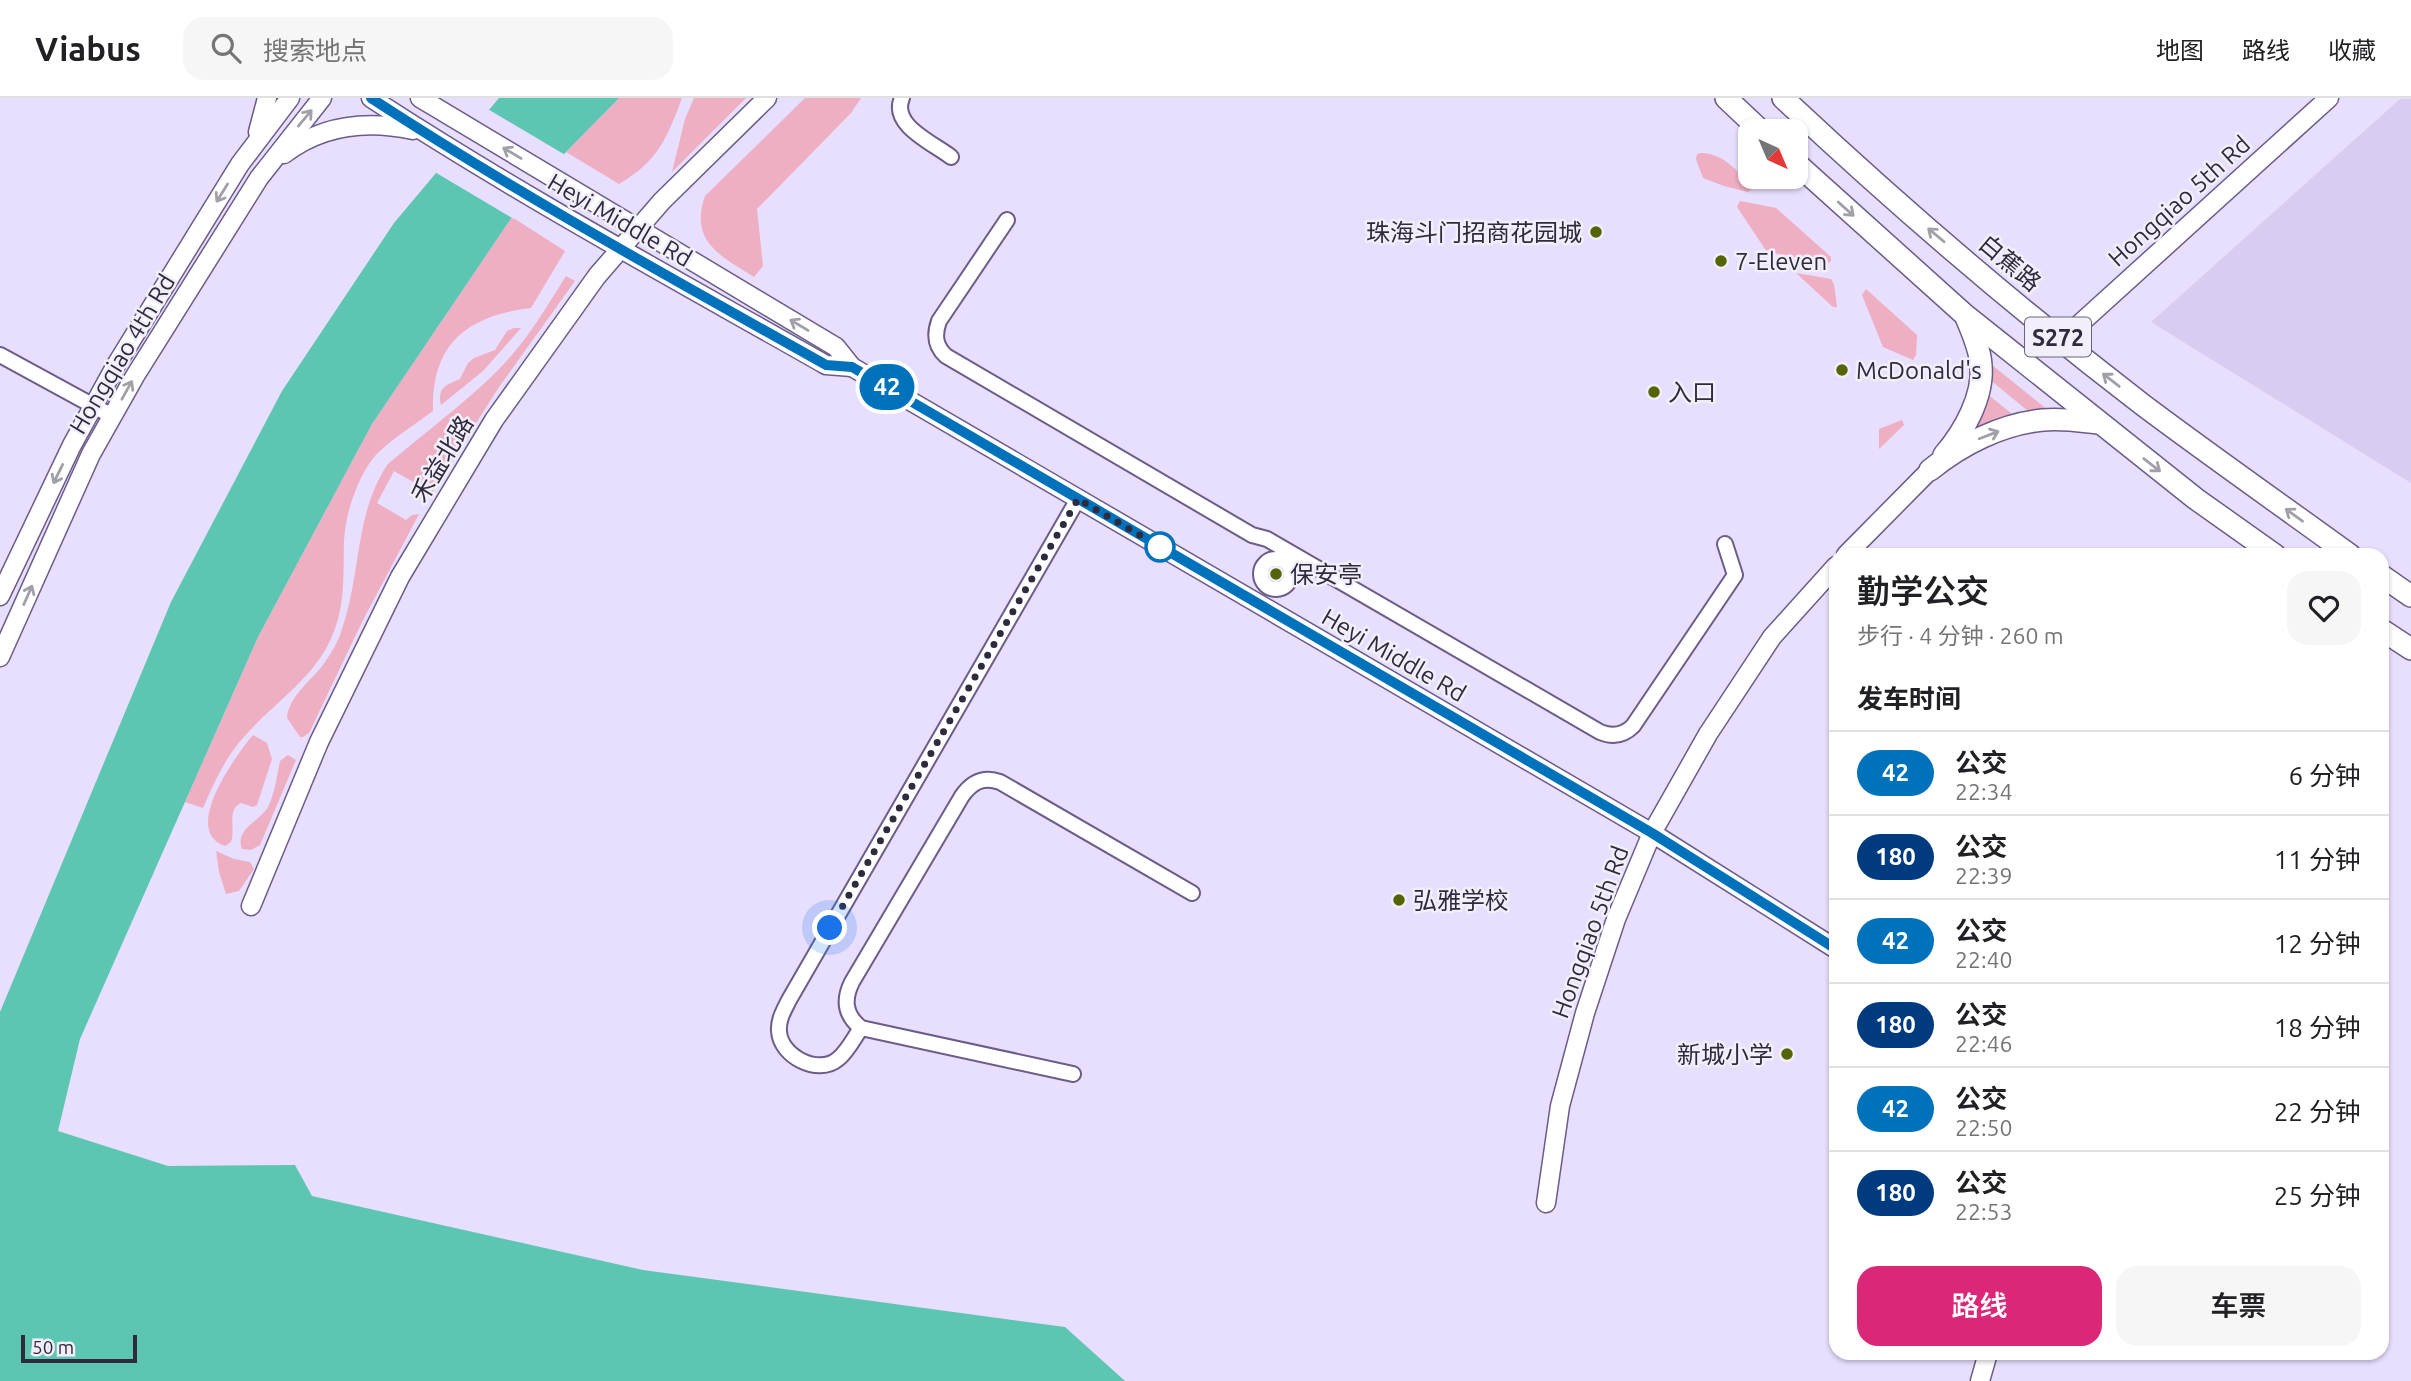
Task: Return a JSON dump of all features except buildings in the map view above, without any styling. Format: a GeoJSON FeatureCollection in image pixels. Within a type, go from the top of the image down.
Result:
{"type":"FeatureCollection","features":[{"type":"Feature","properties":{"kind":"main road"},"geometry":{"type":"LineString","coordinates":[[1726,98],[1748,119]]}},
{"type":"Feature","properties":{"kind":"main road","name":"白蕉路"},"geometry":{"type":"LineString","coordinates":[[1783,98],[1868,178],[2062,340],[2145,406],[2340,548]]}},
{"type":"Feature","properties":{"kind":"main road","name":"S272"},"geometry":{"type":"LineString","coordinates":[[1808,174],[1965,316],[2196,499],[2265,548]]}},
{"type":"Feature","properties":{"kind":"main road"},"geometry":{"type":"LineString","coordinates":[[1930,470],[1949,449],[1978,397],[1981,366],[1965,316]]}},
{"type":"Feature","properties":{"kind":"main road"},"geometry":{"type":"LineString","coordinates":[[1930,470],[1963,447],[2011,426],[2043,420],[2098,423]]}},
{"type":"Feature","properties":{"kind":"main road"},"geometry":{"type":"LineString","coordinates":[[2389,581],[2411,596]]}},
{"type":"Feature","properties":{"kind":"main road"},"geometry":{"type":"LineString","coordinates":[[2389,635],[2411,649]]}},
{"type":"Feature","properties":{"kind":"street"},"geometry":{"type":"LineString","coordinates":[[240,164],[262,122],[267,98]]}},
{"type":"Feature","properties":{"kind":"street","name":"Hongqiao 4th Rd"},"geometry":{"type":"LineString","coordinates":[[0,596],[72,445],[116,365],[240,164],[290,98]]}},
{"type":"Feature","properties":{"kind":"street","name":"Hongqiao 4th Rd"},"geometry":{"type":"LineString","coordinates":[[0,657],[91,454],[135,376],[259,178],[322,98]]}},
{"type":"Feature","properties":{"kind":"street","name":"Heyi Middle Rd"},"geometry":{"type":"LineString","coordinates":[[371,98],[438,142],[826,365],[852,367]]}},
{"type":"Feature","properties":{"kind":"street","name":"Heyi Middle Rd"},"geometry":{"type":"LineString","coordinates":[[420,98],[836,347],[852,367],[1652,833],[1829,945]]}},
{"type":"Feature","properties":{"kind":"street"},"geometry":{"type":"LineString","coordinates":[[432,98],[453,118]]}},
{"type":"Feature","properties":{"kind":"street","name":"禾益北路"},"geometry":{"type":"LineString","coordinates":[[251,906],[319,742],[400,577],[494,420],[597,276],[662,201],[767,98]]}},
{"type":"Feature","properties":{"kind":"street"},"geometry":{"type":"LineString","coordinates":[[902,98],[899,111],[904,121],[951,157]]}},
{"type":"Feature","properties":{"kind":"street","name":"Hongqiao 5th Rd"},"geometry":{"type":"LineString","coordinates":[[2062,340],[2329,98]]}},
{"type":"Feature","properties":{"kind":"street"},"geometry":{"type":"LineString","coordinates":[[259,178],[277,159],[297,144],[343,127],[368,124],[391,126],[415,131],[438,142]]}},
{"type":"Feature","properties":{"kind":"street"},"geometry":{"type":"LineString","coordinates":[[1007,220],[939,321],[935,337],[942,352],[950,360],[1252,535],[1267,539],[1286,556],[1600,732],[1615,735],[1629,730],[1636,722],[1735,575],[1725,544]]}},
{"type":"Feature","properties":{"kind":"street"},"geometry":{"type":"LineString","coordinates":[[0,355],[112,416]]}},
{"type":"Feature","properties":{"kind":"street"},"geometry":{"type":"LineString","coordinates":[[1853,548],[1930,470]]}},
{"type":"Feature","properties":{"kind":"street"},"geometry":{"type":"LineString","coordinates":[[861,1028],[837,1061],[817,1066],[793,1055],[782,1044],[779,1032],[780,1018],[789,1000],[1078,499]]}},
{"type":"Feature","properties":{"kind":"street"},"geometry":{"type":"LineString","coordinates":[[1257,603],[1268,586],[1277,588],[1289,580],[1290,571],[1286,556]]}},
{"type":"Feature","properties":{"kind":"street","name":"Hongqiao 5th Rd"},"geometry":{"type":"LineString","coordinates":[[1546,1203],[1560,1106],[1585,1013],[1616,919],[1652,833],[1707,734],[1772,637],[1829,574]]}},
{"type":"Feature","properties":{"kind":"street"},"geometry":{"type":"LineString","coordinates":[[1073,1074],[861,1028],[846,1008],[852,982],[962,796],[970,786],[981,779],[993,779],[1192,893]]}},
{"type":"Feature","properties":{"kind":"street"},"geometry":{"type":"LineString","coordinates":[[1980,1381],[1986,1360]]}},
{"type":"Feature","properties":{"kind":"shaded area"},"geometry":{"type":"Polygon","coordinates":[[[499,98],[619,98],[566,152],[512,217],[372,424],[258,637],[80,1039],[58,1131],[168,1166],[295,1165],[312,1196],[643,1270],[1065,1327],[1125,1381],[0,1381],[0,1012],[171,602],[282,391],[394,223],[499,98]]]}},
{"type":"Feature","properties":{"kind":"shaded area"},"geometry":{"type":"Polygon","coordinates":[[[619,98],[682,98],[660,147],[643,166],[619,184],[566,152],[619,98]]]}},
{"type":"Feature","properties":{"kind":"shaded area"},"geometry":{"type":"Polygon","coordinates":[[[694,98],[746,98],[672,172],[685,119],[694,98]]]}},
{"type":"Feature","properties":{"kind":"shaded area"},"geometry":{"type":"Polygon","coordinates":[[[805,98],[861,98],[851,113],[757,209],[763,266],[754,277],[711,246],[701,225],[705,196],[805,98]]]}},
{"type":"Feature","properties":{"kind":"shaded area"},"geometry":{"type":"Polygon","coordinates":[[[2400,99],[2411,99],[2411,483],[2151,322],[2400,99]]]}},
{"type":"Feature","properties":{"kind":"shaded area"},"geometry":{"type":"Polygon","coordinates":[[[1697,154],[1716,156],[1729,164],[1738,173],[1738,189],[1752,189],[1748,192],[1724,186],[1703,178],[1696,159],[1697,154]]]}},
{"type":"Feature","properties":{"kind":"shaded area"},"geometry":{"type":"Polygon","coordinates":[[[1740,201],[1776,208],[1831,257],[1831,261],[1828,263],[1767,252],[1737,207],[1740,201]]]}},
{"type":"Feature","properties":{"kind":"shaded area"},"geometry":{"type":"Polygon","coordinates":[[[512,217],[565,251],[531,308],[489,318],[458,337],[439,367],[434,387],[433,411],[391,441],[371,461],[356,489],[349,510],[345,531],[341,607],[328,645],[310,671],[236,747],[220,772],[203,808],[185,802],[258,637],[372,424],[512,217]]]}},
{"type":"Feature","properties":{"kind":"shaded area"},"geometry":{"type":"Polygon","coordinates":[[[1796,273],[1831,279],[1837,307],[1833,307],[1796,273]]]}},
{"type":"Feature","properties":{"kind":"shaded area"},"geometry":{"type":"Polygon","coordinates":[[[566,276],[575,281],[499,387],[429,497],[424,488],[394,471],[377,503],[406,520],[419,514],[362,622],[309,733],[300,737],[287,718],[289,710],[296,695],[325,662],[339,637],[353,587],[364,523],[377,482],[388,464],[467,398],[511,356],[566,276]]]}},
{"type":"Feature","properties":{"kind":"shaded area"},"geometry":{"type":"Polygon","coordinates":[[[1866,289],[1917,335],[1916,355],[1913,360],[1883,347],[1862,295],[1866,289]]]}},
{"type":"Feature","properties":{"kind":"shaded area"},"geometry":{"type":"Polygon","coordinates":[[[521,328],[483,371],[441,405],[442,390],[460,379],[468,363],[474,358],[495,350],[507,331],[521,328]]]}},
{"type":"Feature","properties":{"kind":"shaded area"},"geometry":{"type":"Polygon","coordinates":[[[1987,361],[2048,410],[2028,411],[1988,378],[1987,361]]]}},
{"type":"Feature","properties":{"kind":"shaded area"},"geometry":{"type":"Polygon","coordinates":[[[1986,393],[2012,414],[1979,428],[1973,422],[1986,393]]]}},
{"type":"Feature","properties":{"kind":"shaded area"},"geometry":{"type":"Polygon","coordinates":[[[1902,420],[1904,425],[1879,449],[1879,429],[1902,420]]]}},
{"type":"Feature","properties":{"kind":"shaded area"},"geometry":{"type":"Polygon","coordinates":[[[253,735],[267,743],[272,759],[257,805],[253,807],[241,803],[236,806],[231,842],[225,846],[213,838],[208,825],[210,809],[225,775],[253,735]]]}},
{"type":"Feature","properties":{"kind":"shaded area"},"geometry":{"type":"Polygon","coordinates":[[[288,755],[296,760],[260,845],[251,850],[242,849],[242,836],[266,811],[280,761],[288,755]]]}},
{"type":"Feature","properties":{"kind":"shaded area"},"geometry":{"type":"Polygon","coordinates":[[[216,851],[250,862],[254,869],[239,891],[226,894],[216,851]]]}},
{"type":"Feature","properties":{"kind":"pier"},"geometry":{"type":"Polygon","coordinates":[[[486,108],[567,156],[514,219],[433,171],[486,108]]]}},
{"type":"Feature","properties":{"kind":"bus line","name":"42"},"geometry":{"type":"LineString","coordinates":[[371,98],[532,198],[826,365],[852,367],[1652,833],[1829,945]]}},
{"type":"Feature","properties":{"kind":"place","name":"珠海斗门招商花园城"},"geometry":{"type":"Point","coordinates":[1596,232]}},
{"type":"Feature","properties":{"kind":"place","name":"7-Eleven"},"geometry":{"type":"Point","coordinates":[1721,261]}},
{"type":"Feature","properties":{"kind":"place","name":"McDonald's"},"geometry":{"type":"Point","coordinates":[1842,370]}},
{"type":"Feature","properties":{"kind":"place","name":"入口"},"geometry":{"type":"Point","coordinates":[1654,392]}},
{"type":"Feature","properties":{"kind":"place","name":"保安亭"},"geometry":{"type":"Point","coordinates":[1276,574]}},
{"type":"Feature","properties":{"kind":"place","name":"弘雅学校"},"geometry":{"type":"Point","coordinates":[1399,900]}},
{"type":"Feature","properties":{"kind":"place","name":"新城小学"},"geometry":{"type":"Point","coordinates":[1787,1054]}},
{"type":"Feature","properties":{"kind":"route"},"geometry":{"type":"LineString","coordinates":[[830,928],[1078,499],[1167,551],[1160,547]]}}]}
